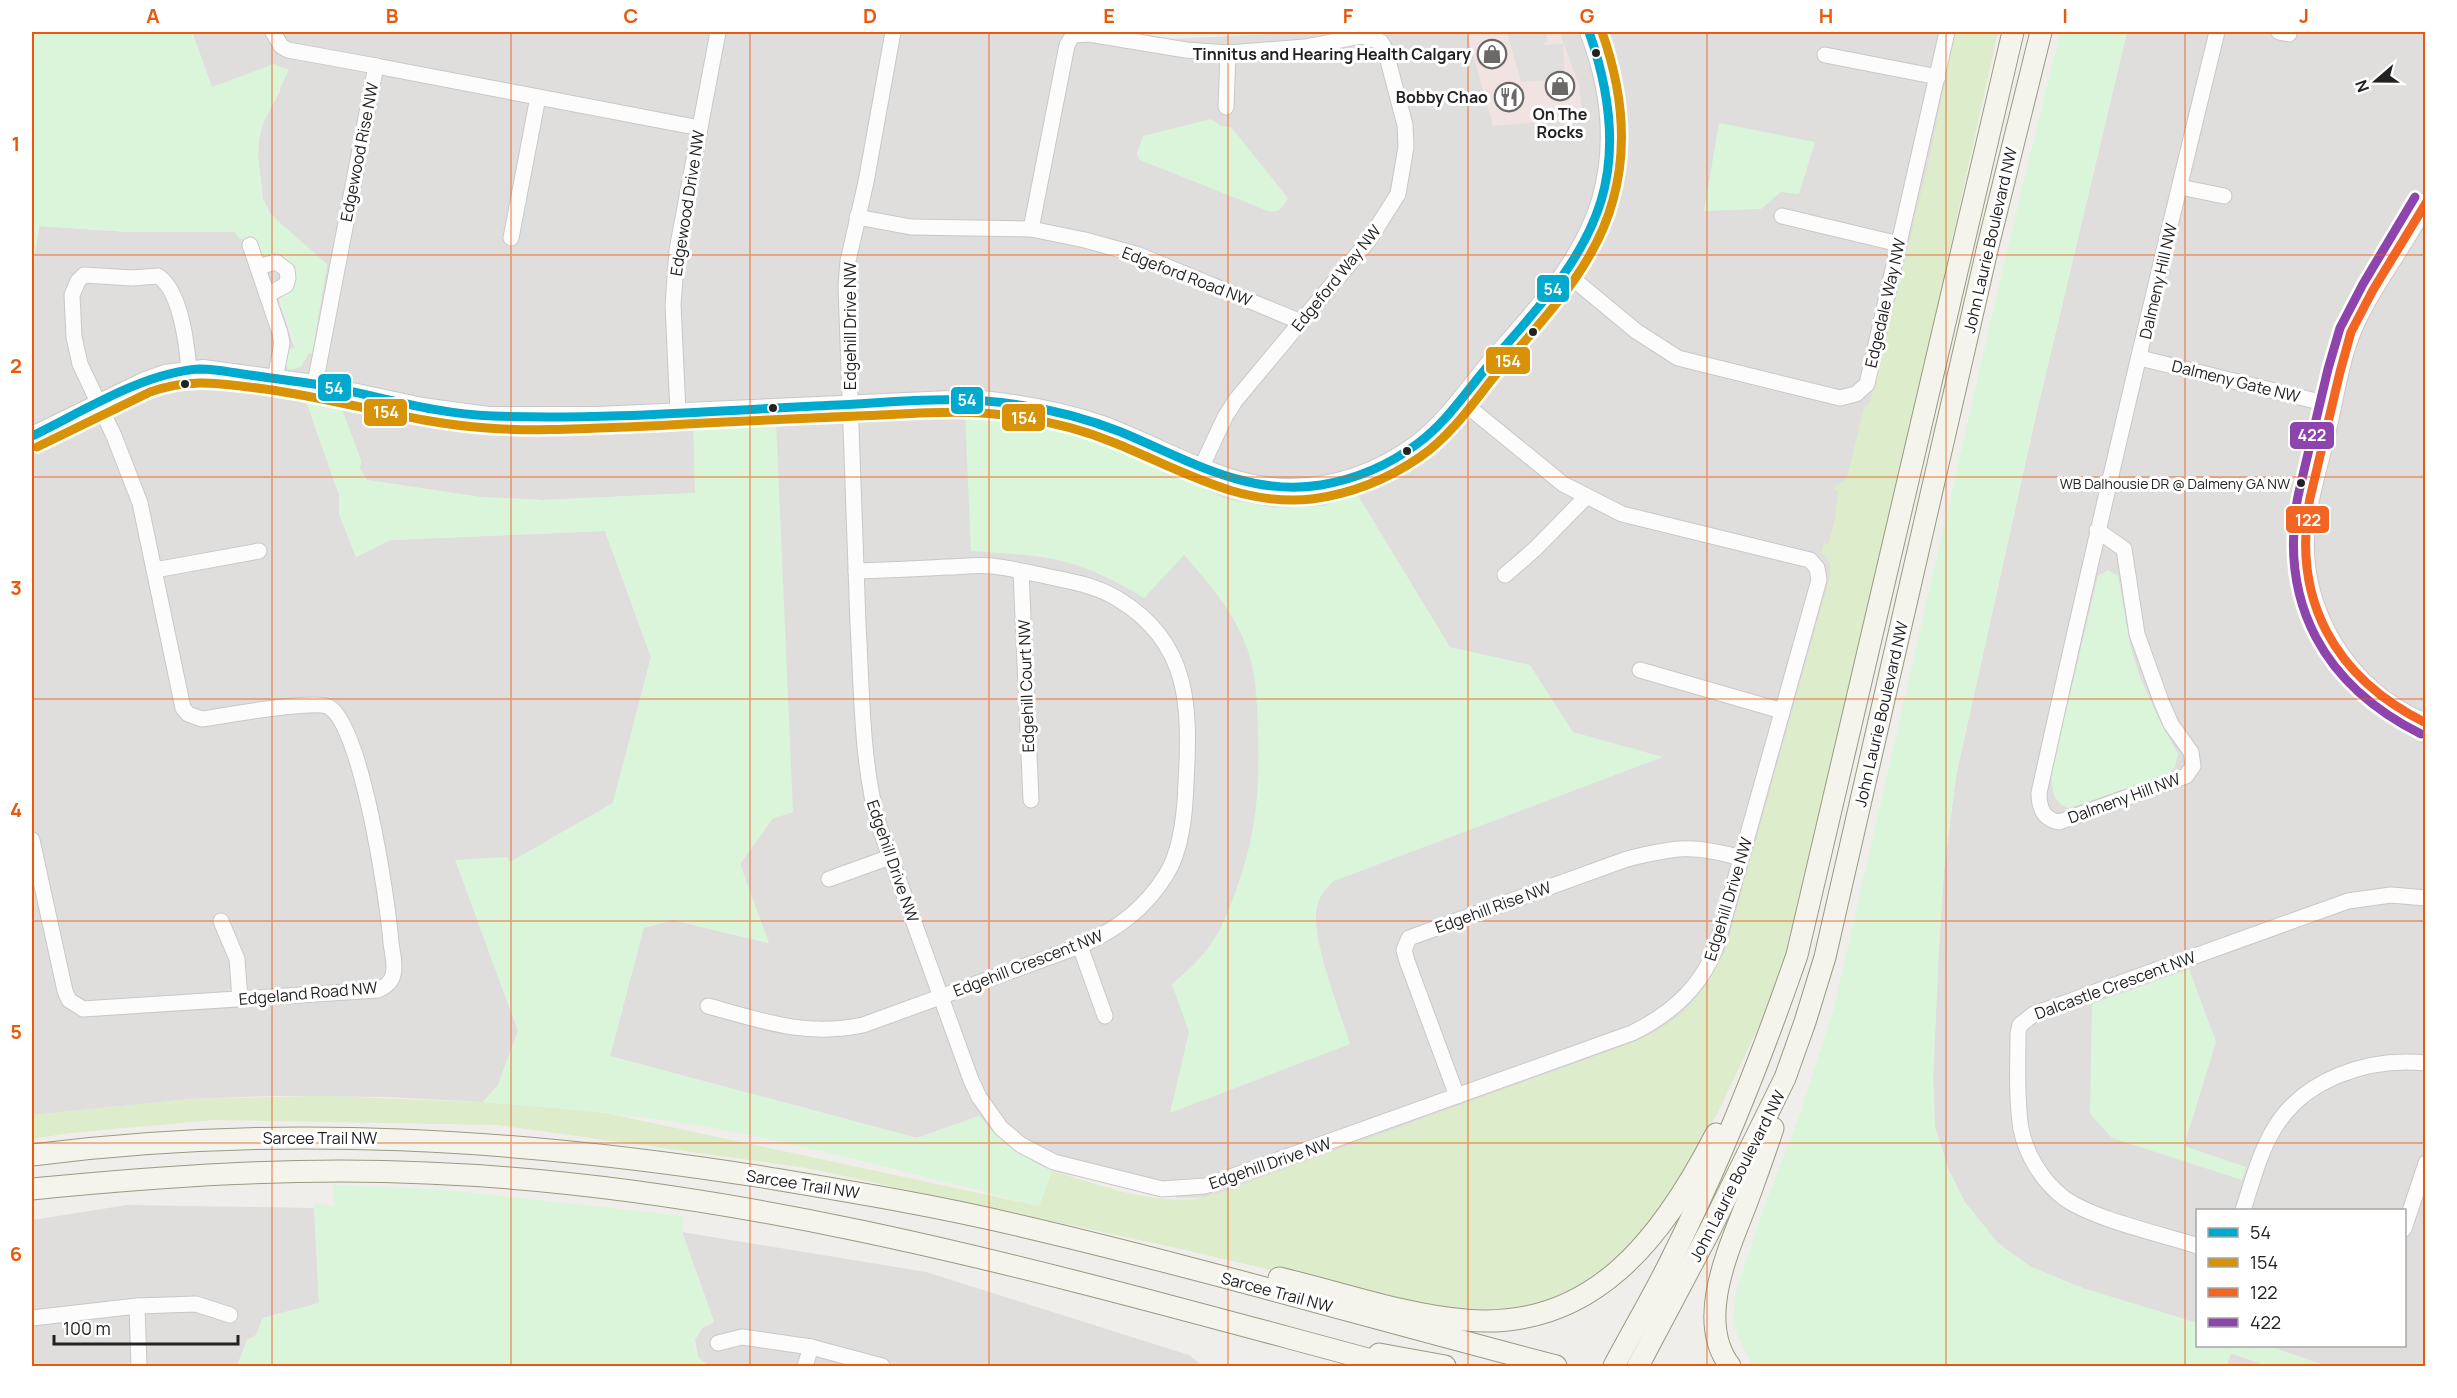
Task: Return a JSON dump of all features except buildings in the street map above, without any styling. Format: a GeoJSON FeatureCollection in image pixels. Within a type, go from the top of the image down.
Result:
{"type":"FeatureCollection","features":[{"type":"Feature","properties":{"kind":"main road","name":"John Laurie Boulevard NW"},"geometry":{"type":"LineString","coordinates":[[1614,1366],[1672,1259],[1726,1142],[1756,1069],[1797,955],[2013,32]]}},
{"type":"Feature","properties":{"kind":"main road","name":"John Laurie Boulevard NW"},"geometry":{"type":"LineString","coordinates":[[1638,1366],[1705,1240],[1785,1078],[1825,957],[1988,246],[2041,32]]}},
{"type":"Feature","properties":{"kind":"main road"},"geometry":{"type":"LineString","coordinates":[[1169,1262],[1202,1261],[1427,1315],[1465,1321],[1526,1319],[1556,1310],[1599,1288],[1639,1252],[1667,1217],[1709,1148],[1748,1073],[1756,1069]]}},
{"type":"Feature","properties":{"kind":"main road"},"geometry":{"type":"LineString","coordinates":[[1730,1366],[1719,1340],[1715,1316],[1717,1291],[1724,1263],[1782,1102],[1785,1078]]}},
{"type":"Feature","properties":{"kind":"main road","name":"Sarcee Trail NW"},"geometry":{"type":"LineString","coordinates":[[32,1155],[109,1145],[243,1138],[355,1137],[512,1146],[639,1158],[876,1196],[1017,1225],[1169,1262],[1556,1366]]}},
{"type":"Feature","properties":{"kind":"main road","name":"Sarcee Trail NW"},"geometry":{"type":"LineString","coordinates":[[32,1190],[166,1176],[314,1170],[430,1173],[534,1180],[676,1197],[813,1222],[988,1260],[1173,1308],[1200,1326],[1353,1361]]}},
{"type":"Feature","properties":{"kind":"main road"},"geometry":{"type":"LineString","coordinates":[[1353,1361],[1385,1354],[1445,1366]]}},
{"type":"Feature","properties":{"kind":"main road"},"geometry":{"type":"LineString","coordinates":[[1353,1361],[1395,1366]]}},
{"type":"Feature","properties":{"kind":"street"},"geometry":{"type":"LineString","coordinates":[[273,32],[281,46],[288,50],[376,66]]}},
{"type":"Feature","properties":{"kind":"street","name":"Edgewood Drive NW"},"geometry":{"type":"LineString","coordinates":[[678,412],[674,279],[682,219],[717,32]]}},
{"type":"Feature","properties":{"kind":"street","name":"Edgehill Drive NW"},"geometry":{"type":"LineString","coordinates":[[894,32],[866,182],[848,261],[846,286],[856,571],[865,754],[869,790],[890,857],[971,1080],[979,1097],[1001,1128],[1021,1145],[1054,1162],[1141,1185],[1173,1189],[1215,1183],[1632,1033],[1678,1005],[1692,990],[1713,957],[1820,573],[1810,560],[1622,514],[1586,497],[1563,484],[1460,400]]}},
{"type":"Feature","properties":{"kind":"street"},"geometry":{"type":"LineString","coordinates":[[32,436],[145,381],[165,374],[203,369],[315,384],[422,407],[488,416],[678,412],[972,399],[1039,407],[1102,425],[1231,479],[1258,486],[1290,488],[1325,485],[1358,476],[1388,463],[1415,446],[1441,423],[1566,273],[1584,241],[1600,200],[1609,149],[1609,105],[1604,75],[1589,32]]}},
{"type":"Feature","properties":{"kind":"street","name":"Edgedale Way NW"},"geometry":{"type":"LineString","coordinates":[[1566,273],[1636,331],[1677,358],[1840,398],[1849,398],[1862,390],[1867,384],[1947,32]]}},
{"type":"Feature","properties":{"kind":"street","name":"Dalmeny Hill NW"},"geometry":{"type":"LineString","coordinates":[[2097,530],[2124,549],[2137,634],[2161,701],[2171,724],[2191,752],[2193,766],[2186,776],[2059,822],[2050,820],[2044,814],[2040,806],[2039,793],[2097,530],[2217,32]]}},
{"type":"Feature","properties":{"kind":"street","name":"Edgeford Way NW"},"geometry":{"type":"LineString","coordinates":[[1032,229],[1065,55],[1069,39],[1073,34],[1089,34],[1186,50],[1228,53],[1305,48],[1368,36],[1381,42],[1401,107],[1406,147],[1398,194],[1370,240],[1235,400],[1202,466]]}},
{"type":"Feature","properties":{"kind":"street"},"geometry":{"type":"LineString","coordinates":[[1226,108],[1228,53]]}},
{"type":"Feature","properties":{"kind":"street"},"geometry":{"type":"LineString","coordinates":[[1825,55],[1938,77]]}},
{"type":"Feature","properties":{"kind":"street","name":"Edgewood Rise NW"},"geometry":{"type":"LineString","coordinates":[[315,384],[376,66],[700,128]]}},
{"type":"Feature","properties":{"kind":"street"},"geometry":{"type":"LineString","coordinates":[[511,238],[538,97]]}},
{"type":"Feature","properties":{"kind":"street"},"geometry":{"type":"LineString","coordinates":[[2180,187],[2224,196]]}},
{"type":"Feature","properties":{"kind":"street"},"geometry":{"type":"LineString","coordinates":[[2426,202],[2356,322],[2332,405],[2306,524],[2306,568],[2313,602],[2331,640],[2356,674],[2380,698],[2426,723]]}},
{"type":"Feature","properties":{"kind":"street"},"geometry":{"type":"LineString","coordinates":[[1782,216],[1899,244]]}},
{"type":"Feature","properties":{"kind":"street","name":"Edgeford Road NW"},"geometry":{"type":"LineString","coordinates":[[857,217],[911,227],[1032,229],[1139,255],[1301,322]]}},
{"type":"Feature","properties":{"kind":"street"},"geometry":{"type":"LineString","coordinates":[[249,245],[282,343],[275,379]]}},
{"type":"Feature","properties":{"kind":"street"},"geometry":{"type":"LineString","coordinates":[[258,267],[276,262],[281,263],[287,270],[286,285],[267,295]]}},
{"type":"Feature","properties":{"kind":"street","name":"Edgeland Road NW"},"geometry":{"type":"LineString","coordinates":[[32,840],[65,991],[69,1000],[77,1005],[92,1009],[378,990],[385,987],[393,975],[388,905],[376,836],[348,740],[337,715],[329,707],[310,705],[202,719],[188,714],[180,700],[140,503],[114,436],[80,364],[74,337],[72,295],[78,281],[84,275],[132,278],[158,276],[162,278],[168,286],[177,309],[186,342],[189,371]]}},
{"type":"Feature","properties":{"kind":"street","name":"Dalmeny Gate NW"},"geometry":{"type":"LineString","coordinates":[[2140,358],[2332,405]]}},
{"type":"Feature","properties":{"kind":"street"},"geometry":{"type":"LineString","coordinates":[[1505,575],[1535,549],[1586,497]]}},
{"type":"Feature","properties":{"kind":"street"},"geometry":{"type":"LineString","coordinates":[[155,570],[259,551]]}},
{"type":"Feature","properties":{"kind":"street","name":"Edgehill Crescent NW"},"geometry":{"type":"LineString","coordinates":[[708,1006],[802,1030],[863,1025],[1105,935],[1137,911],[1167,873],[1175,851],[1185,811],[1188,722],[1186,697],[1180,676],[1168,650],[1151,626],[1130,607],[1093,587],[990,566],[856,571]]}},
{"type":"Feature","properties":{"kind":"street","name":"Edgehill Court NW"},"geometry":{"type":"LineString","coordinates":[[1021,572],[1030,800]]}},
{"type":"Feature","properties":{"kind":"street"},"geometry":{"type":"LineString","coordinates":[[1640,670],[1782,711]]}},
{"type":"Feature","properties":{"kind":"street","name":"Edgehill Rise NW"},"geometry":{"type":"LineString","coordinates":[[1457,1096],[1407,961],[1404,950],[1409,938],[1616,863],[1657,851],[1699,848],[1741,858]]}},
{"type":"Feature","properties":{"kind":"street"},"geometry":{"type":"LineString","coordinates":[[829,879],[890,857]]}},
{"type":"Feature","properties":{"kind":"street","name":"Dalcastle Crescent NW"},"geometry":{"type":"LineString","coordinates":[[2196,1245],[2085,1210],[2064,1198],[2051,1185],[2028,1151],[2021,1130],[2018,1044],[2020,1025],[2034,1014],[2348,901],[2391,895],[2426,898]]}},
{"type":"Feature","properties":{"kind":"street"},"geometry":{"type":"LineString","coordinates":[[221,921],[237,959],[240,999]]}},
{"type":"Feature","properties":{"kind":"street"},"geometry":{"type":"LineString","coordinates":[[1080,946],[1106,1016]]}},
{"type":"Feature","properties":{"kind":"street"},"geometry":{"type":"LineString","coordinates":[[2243,1209],[2262,1154],[2275,1128],[2303,1097],[2323,1083],[2356,1069],[2392,1062],[2426,1063]]}},
{"type":"Feature","properties":{"kind":"street"},"geometry":{"type":"LineString","coordinates":[[2406,1223],[2426,1163]]}},
{"type":"Feature","properties":{"kind":"street"},"geometry":{"type":"LineString","coordinates":[[32,1318],[137,1306],[196,1304],[230,1315]]}},
{"type":"Feature","properties":{"kind":"street"},"geometry":{"type":"LineString","coordinates":[[137,1306],[139,1366]]}},
{"type":"Feature","properties":{"kind":"street"},"geometry":{"type":"LineString","coordinates":[[718,1343],[742,1337],[811,1347],[882,1366]]}},
{"type":"Feature","properties":{"kind":"street"},"geometry":{"type":"LineString","coordinates":[[805,1366],[811,1347]]}},
{"type":"Feature","properties":{"kind":"shaded area"},"geometry":{"type":"Polygon","coordinates":[[[192,32],[1135,32],[1169,39],[1312,32],[1467,32],[1494,126],[1579,86],[1559,32],[1964,32],[1890,374],[1719,986],[1665,1033],[1226,1197],[1179,1198],[1052,1171],[1029,1161],[997,1137],[979,1116],[917,1138],[610,1056],[643,928],[673,920],[768,943],[740,864],[772,819],[696,493],[543,500],[480,497],[367,480],[360,469],[361,460],[304,395],[339,495],[339,514],[356,557],[390,540],[605,531],[651,657],[613,803],[509,863],[456,860],[518,1031],[498,1085],[483,1102],[387,1097],[273,1096],[191,1099],[32,1115],[32,273],[39,226],[130,232],[235,232],[240,239],[254,237],[262,257],[294,281],[279,300],[300,364],[309,353],[312,353],[327,265],[271,215],[263,199],[258,156],[259,139],[263,123],[280,91],[281,68],[274,65],[212,87],[192,32]]]}},
{"type":"Feature","properties":{"kind":"shaded area"},"geometry":{"type":"Polygon","coordinates":[[[1467,32],[1559,32],[1579,86],[1583,119],[1493,126],[1467,32]]]}},
{"type":"Feature","properties":{"kind":"shaded area"},"geometry":{"type":"Polygon","coordinates":[[[1507,32],[1545,32],[1548,42],[1542,45],[1563,44],[1565,79],[1521,82],[1507,32]]]}},
{"type":"Feature","properties":{"kind":"shaded area"},"geometry":{"type":"Polygon","coordinates":[[[2127,32],[2425,32],[2425,1366],[2327,1366],[2271,1347],[2406,1347],[2406,1209],[2196,1209],[2196,1323],[2085,1289],[2031,1267],[1997,1243],[1964,1201],[1949,1171],[1935,1127],[1933,1078],[1944,870],[1956,776],[2037,411],[2127,32]]]}},
{"type":"Feature","properties":{"kind":"shaded area"},"geometry":{"type":"Polygon","coordinates":[[[127,1205],[314,1208],[319,1303],[263,1318],[256,1335],[247,1340],[237,1366],[32,1366],[32,1220],[127,1205]]]}},
{"type":"Feature","properties":{"kind":"shaded area"},"geometry":{"type":"Polygon","coordinates":[[[682,1232],[926,1272],[1189,1355],[1203,1366],[710,1366],[698,1358],[695,1340],[702,1328],[714,1322],[682,1232]]]}},
{"type":"Feature","properties":{"kind":"shaded area"},"geometry":{"type":"Polygon","coordinates":[[[2230,1353],[2268,1366],[2227,1366],[2230,1353]]]}},
{"type":"Feature","properties":{"kind":"green space"},"geometry":{"type":"Polygon","coordinates":[[[32,32],[192,32],[212,87],[274,64],[289,70],[263,123],[258,156],[263,199],[271,215],[327,264],[312,354],[309,353],[301,367],[289,370],[285,364],[287,350],[296,347],[279,297],[293,284],[262,257],[254,237],[240,239],[235,232],[130,232],[39,226],[32,273],[32,32]]]}},
{"type":"Feature","properties":{"kind":"green space"},"geometry":{"type":"Polygon","coordinates":[[[1955,32],[1998,32],[1819,841],[1776,990],[1720,1108],[1668,1205],[1626,1256],[1622,1252],[1619,1255],[1623,1260],[1578,1293],[1497,1314],[1413,1303],[1172,1247],[807,1168],[498,1125],[214,1120],[70,1133],[32,1139],[32,1115],[191,1099],[325,1096],[483,1102],[601,1112],[1039,1206],[1052,1171],[1139,1195],[1193,1199],[1224,1191],[1626,1045],[1661,1028],[1686,1009],[1696,997],[1725,951],[1830,577],[1830,564],[1821,553],[1824,543],[1828,544],[1835,520],[1838,491],[1834,490],[1847,478],[1864,408],[1869,404],[1874,388],[1930,156],[1955,32]]]}},
{"type":"Feature","properties":{"kind":"green space"},"geometry":{"type":"Polygon","coordinates":[[[2060,32],[2127,32],[2037,411],[1956,776],[1944,870],[1939,946],[1933,1078],[1935,1127],[1949,1171],[1964,1201],[1998,1243],[2031,1267],[2085,1289],[2196,1323],[2196,1347],[2271,1347],[2327,1366],[2268,1366],[2231,1353],[2227,1366],[1753,1366],[1738,1337],[1734,1320],[1735,1295],[1766,1202],[1800,1114],[1834,1008],[2002,272],[2060,32]]]}},
{"type":"Feature","properties":{"kind":"green space"},"geometry":{"type":"Polygon","coordinates":[[[1211,119],[1221,126],[1231,127],[1288,198],[1281,209],[1268,211],[1140,160],[1137,154],[1143,136],[1211,119]]]}},
{"type":"Feature","properties":{"kind":"green space"},"geometry":{"type":"Polygon","coordinates":[[[1719,123],[1815,142],[1799,194],[1781,192],[1761,209],[1704,211],[1719,123]]]}},
{"type":"Feature","properties":{"kind":"green space"},"geometry":{"type":"Polygon","coordinates":[[[304,395],[340,404],[361,460],[360,469],[367,480],[480,497],[543,500],[695,493],[693,424],[776,420],[793,812],[772,819],[740,864],[769,943],[673,920],[644,928],[610,1056],[917,1138],[979,1116],[1012,1148],[1052,1171],[1039,1206],[843,1156],[724,1130],[634,1116],[483,1102],[498,1085],[518,1031],[455,860],[507,857],[510,862],[613,803],[651,657],[605,531],[390,540],[356,557],[339,514],[339,495],[304,395]]]}},
{"type":"Feature","properties":{"kind":"green space"},"geometry":{"type":"Polygon","coordinates":[[[965,413],[1014,419],[1102,443],[1227,499],[1275,508],[1323,506],[1357,494],[1450,647],[1530,665],[1573,732],[1663,757],[1334,881],[1319,900],[1316,921],[1322,956],[1350,1044],[1170,1113],[1189,1032],[1172,984],[1199,959],[1219,931],[1241,875],[1252,834],[1257,794],[1258,730],[1255,684],[1248,651],[1225,605],[1184,555],[1144,598],[1106,577],[1055,559],[971,551],[965,413]]]}},
{"type":"Feature","properties":{"kind":"green space"},"geometry":{"type":"Polygon","coordinates":[[[2108,570],[2118,576],[2130,645],[2140,677],[2178,754],[2175,767],[2167,774],[2069,808],[2057,800],[2051,775],[2098,576],[2108,570]]]}},
{"type":"Feature","properties":{"kind":"green space"},"geometry":{"type":"Polygon","coordinates":[[[2189,969],[2216,1042],[2184,1146],[2246,1167],[2242,1180],[2112,1138],[2090,1114],[2092,1004],[2189,969]]]}},
{"type":"Feature","properties":{"kind":"green space"},"geometry":{"type":"Polygon","coordinates":[[[333,1185],[436,1189],[684,1216],[682,1232],[714,1322],[702,1328],[697,1334],[694,1345],[701,1360],[710,1366],[237,1366],[247,1340],[256,1335],[263,1318],[319,1303],[314,1203],[333,1206],[333,1185]]]}},
{"type":"Feature","properties":{"kind":"transit line","name":"54"},"geometry":{"type":"LineString","coordinates":[[32,436],[135,385],[179,372],[207,369],[314,384],[448,412],[493,416],[622,416],[928,400],[996,402],[1045,410],[1096,423],[1194,464],[1243,481],[1268,486],[1294,487],[1321,485],[1347,479],[1395,458],[1417,444],[1437,427],[1537,309],[1581,247],[1601,201],[1609,159],[1610,137],[1606,94],[1589,32]]}},
{"type":"Feature","properties":{"kind":"transit line","name":"154"},"geometry":{"type":"LineString","coordinates":[[37,447],[150,392],[180,384],[207,383],[293,393],[431,421],[507,429],[589,429],[938,412],[999,414],[1044,421],[1092,434],[1235,492],[1285,500],[1312,499],[1340,493],[1395,472],[1420,457],[1441,440],[1563,295],[1593,250],[1613,200],[1618,179],[1622,136],[1614,73],[1602,32]]}},
{"type":"Feature","properties":{"kind":"transit line","name":"422"},"geometry":{"type":"LineString","coordinates":[[2415,197],[2363,284],[2340,328],[2298,496],[2294,535],[2295,572],[2303,606],[2316,638],[2335,666],[2358,692],[2387,714],[2421,734]]}},
{"type":"Feature","properties":{"kind":"transit line","name":"122"},"geometry":{"type":"LineString","coordinates":[[2426,203],[2373,290],[2351,332],[2310,498],[2306,535],[2307,570],[2314,602],[2327,632],[2344,659],[2367,683],[2394,705],[2426,723]]}},
{"type":"Feature","properties":{"kind":"place","name":"Tinnitus and Hearing Health Calgary"},"geometry":{"type":"Point","coordinates":[1492,54]}},
{"type":"Feature","properties":{"kind":"place","name":"On The Rocks"},"geometry":{"type":"Point","coordinates":[1560,86]}},
{"type":"Feature","properties":{"kind":"place","name":"Bobby Chao"},"geometry":{"type":"Point","coordinates":[1509,97]}},
{"type":"Feature","properties":{"kind":"place","name":"WB Dalhousie DR @ Dalmeny GA NW"},"geometry":{"type":"Point","coordinates":[2301,483]}}]}
